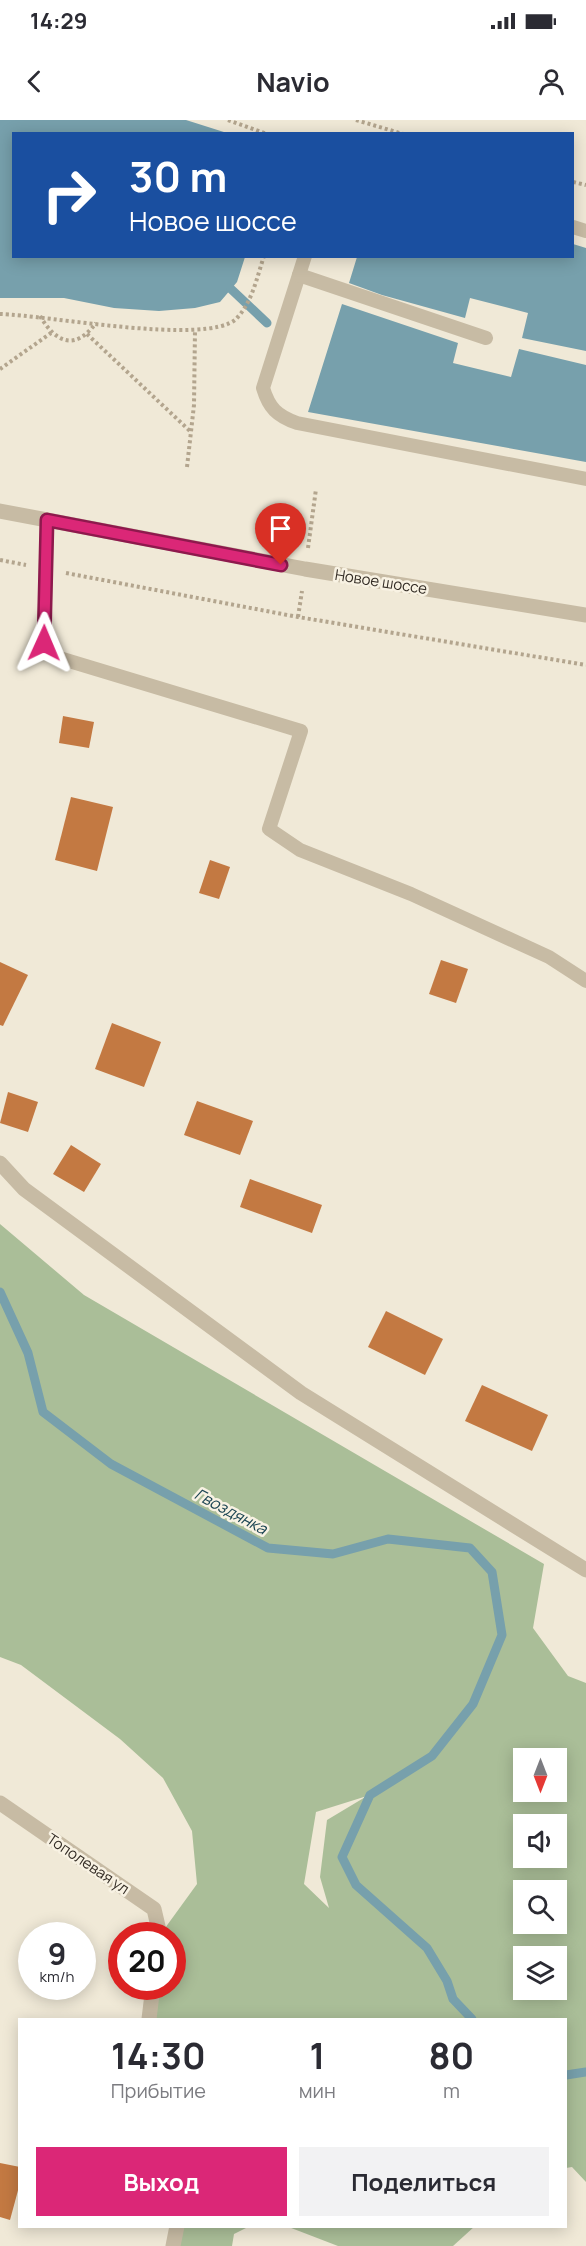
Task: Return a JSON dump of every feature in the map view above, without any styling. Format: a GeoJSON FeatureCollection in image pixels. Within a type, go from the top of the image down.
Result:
{"type":"FeatureCollection","features":[{"type":"Feature","properties":{"kind":"street","name":"Новое шоссе"},"geometry":{"type":"LineString","coordinates":[[0,511],[305,569],[586,615]]}},
{"type":"Feature","properties":{"kind":"street"},"geometry":{"type":"LineString","coordinates":[[0,1163],[24,1189],[301,1393],[586,1570]]}},
{"type":"Feature","properties":{"kind":"street","name":"Тополевая ул"},"geometry":{"type":"LineString","coordinates":[[0,1803],[154,1909],[157,1922]]}},
{"type":"Feature","properties":{"kind":"street"},"geometry":{"type":"LineString","coordinates":[[149,2018],[151,2000]]}},
{"type":"Feature","properties":{"kind":"street"},"geometry":{"type":"LineString","coordinates":[[173,2246],[177,2228]]}},
{"type":"Feature","properties":{"kind":"lane"},"geometry":{"type":"LineString","coordinates":[[304,258],[263,388],[275,412],[283,418],[586,479]]}},
{"type":"Feature","properties":{"kind":"lane"},"geometry":{"type":"LineString","coordinates":[[299,275],[486,338]]}},
{"type":"Feature","properties":{"kind":"lane"},"geometry":{"type":"LineString","coordinates":[[47,520],[44,643],[56,657],[301,731],[269,830],[300,850],[411,894],[549,957],[586,981]]}},
{"type":"Feature","properties":{"kind":"path"},"geometry":{"type":"LineString","coordinates":[[228,120],[261,132]]}},
{"type":"Feature","properties":{"kind":"path"},"geometry":{"type":"LineString","coordinates":[[356,120],[396,132]]}},
{"type":"Feature","properties":{"kind":"path"},"geometry":{"type":"LineString","coordinates":[[0,314],[40,316],[136,328],[195,330],[219,328],[234,320],[246,306],[263,258]]}},
{"type":"Feature","properties":{"kind":"path"},"geometry":{"type":"LineString","coordinates":[[40,316],[51,333],[65,340],[76,339],[87,334],[96,322]]}},
{"type":"Feature","properties":{"kind":"path"},"geometry":{"type":"LineString","coordinates":[[187,467],[191,432],[195,330]]}},
{"type":"Feature","properties":{"kind":"path"},"geometry":{"type":"LineString","coordinates":[[0,369],[51,333]]}},
{"type":"Feature","properties":{"kind":"path"},"geometry":{"type":"LineString","coordinates":[[87,334],[191,432]]}},
{"type":"Feature","properties":{"kind":"path"},"geometry":{"type":"LineString","coordinates":[[0,560],[34,567]]}},
{"type":"Feature","properties":{"kind":"path"},"geometry":{"type":"LineString","coordinates":[[57,571],[298,617],[586,664]]}},
{"type":"Feature","properties":{"kind":"green space"},"geometry":{"type":"Polygon","coordinates":[[[0,1224],[84,1295],[544,1564],[533,1628],[568,1676],[586,1683],[586,2182],[572,2167],[567,2168],[567,2018],[149,2018],[151,2000],[186,2000],[186,1922],[169,1922],[197,1884],[192,1831],[163,1778],[120,1739],[21,1665],[0,1657],[0,1224]],[[367,1796],[316,1812],[304,1884],[329,1908],[320,1877],[327,1820],[367,1796]]]}},
{"type":"Feature","properties":{"kind":"green space"},"geometry":{"type":"Polygon","coordinates":[[[177,2228],[246,2228],[234,2234],[232,2246],[173,2246],[177,2228]]]}},
{"type":"Feature","properties":{"kind":"green space"},"geometry":{"type":"Polygon","coordinates":[[[291,2228],[473,2228],[453,2246],[338,2246],[291,2228]]]}},
{"type":"Feature","properties":{"kind":"water"},"geometry":{"type":"Polygon","coordinates":[[[0,120],[186,120],[224,132],[12,132],[12,258],[245,258],[237,282],[220,302],[195,308],[159,311],[114,308],[64,298],[0,298],[0,120]]]}},
{"type":"Feature","properties":{"kind":"water"},"geometry":{"type":"Polygon","coordinates":[[[574,244],[586,248],[586,351],[522,338],[528,313],[470,298],[465,318],[382,295],[349,283],[357,258],[574,258],[574,244]]]}},
{"type":"Feature","properties":{"kind":"water"},"geometry":{"type":"Polygon","coordinates":[[[342,304],[458,343],[453,363],[511,377],[519,349],[586,365],[586,462],[308,412],[342,304]]]}},
{"type":"Feature","properties":{"kind":"building"},"geometry":{"type":"Polygon","coordinates":[[[63,716],[94,722],[89,748],[59,743],[63,716]]]}},
{"type":"Feature","properties":{"kind":"building"},"geometry":{"type":"Polygon","coordinates":[[[71,797],[113,807],[97,871],[55,860],[71,797]]]}},
{"type":"Feature","properties":{"kind":"building"},"geometry":{"type":"Polygon","coordinates":[[[210,860],[230,867],[219,899],[199,893],[210,860]]]}},
{"type":"Feature","properties":{"kind":"building"},"geometry":{"type":"Polygon","coordinates":[[[441,960],[468,969],[456,1003],[429,994],[441,960]]]}},
{"type":"Feature","properties":{"kind":"building"},"geometry":{"type":"Polygon","coordinates":[[[0,962],[28,975],[3,1026],[0,1025],[0,962]]]}},
{"type":"Feature","properties":{"kind":"building"},"geometry":{"type":"Polygon","coordinates":[[[112,1023],[161,1042],[144,1087],[95,1069],[112,1023]]]}},
{"type":"Feature","properties":{"kind":"building"},"geometry":{"type":"Polygon","coordinates":[[[8,1092],[38,1102],[28,1132],[0,1123],[8,1092]]]}},
{"type":"Feature","properties":{"kind":"building"},"geometry":{"type":"Polygon","coordinates":[[[197,1101],[253,1121],[240,1155],[184,1135],[197,1101]]]}},
{"type":"Feature","properties":{"kind":"building"},"geometry":{"type":"Polygon","coordinates":[[[71,1145],[101,1164],[84,1192],[53,1174],[71,1145]]]}},
{"type":"Feature","properties":{"kind":"building"},"geometry":{"type":"Polygon","coordinates":[[[250,1179],[322,1205],[312,1233],[240,1207],[250,1179]]]}},
{"type":"Feature","properties":{"kind":"building"},"geometry":{"type":"Polygon","coordinates":[[[386,1311],[443,1339],[425,1375],[368,1347],[386,1311]]]}},
{"type":"Feature","properties":{"kind":"building"},"geometry":{"type":"Polygon","coordinates":[[[482,1385],[548,1415],[532,1451],[465,1421],[482,1385]]]}},
{"type":"Feature","properties":{"kind":"building"},"geometry":{"type":"Polygon","coordinates":[[[0,2163],[18,2167],[18,2190],[10,2220],[0,2217],[0,2163]]]}},
{"type":"Feature","properties":{"kind":"waterway"},"geometry":{"type":"LineString","coordinates":[[231,289],[267,323]]}},
{"type":"Feature","properties":{"kind":"waterway","name":"Гвоздянка"},"geometry":{"type":"LineString","coordinates":[[0,1292],[28,1353],[43,1412],[111,1464],[268,1548],[333,1554],[388,1539],[470,1548],[492,1572],[502,1635],[473,1704],[432,1756],[370,1795],[342,1857],[356,1885],[427,1948],[447,1981],[453,1999],[471,2018]]}},
{"type":"Feature","properties":{"kind":"waterway","name":"Гвоздянка"},"geometry":{"type":"LineString","coordinates":[[567,2075],[586,2072]]}},
{"type":"Feature","properties":{"kind":"route"},"geometry":{"type":"LineString","coordinates":[[44,643],[47,520],[281,565]]}}]}
